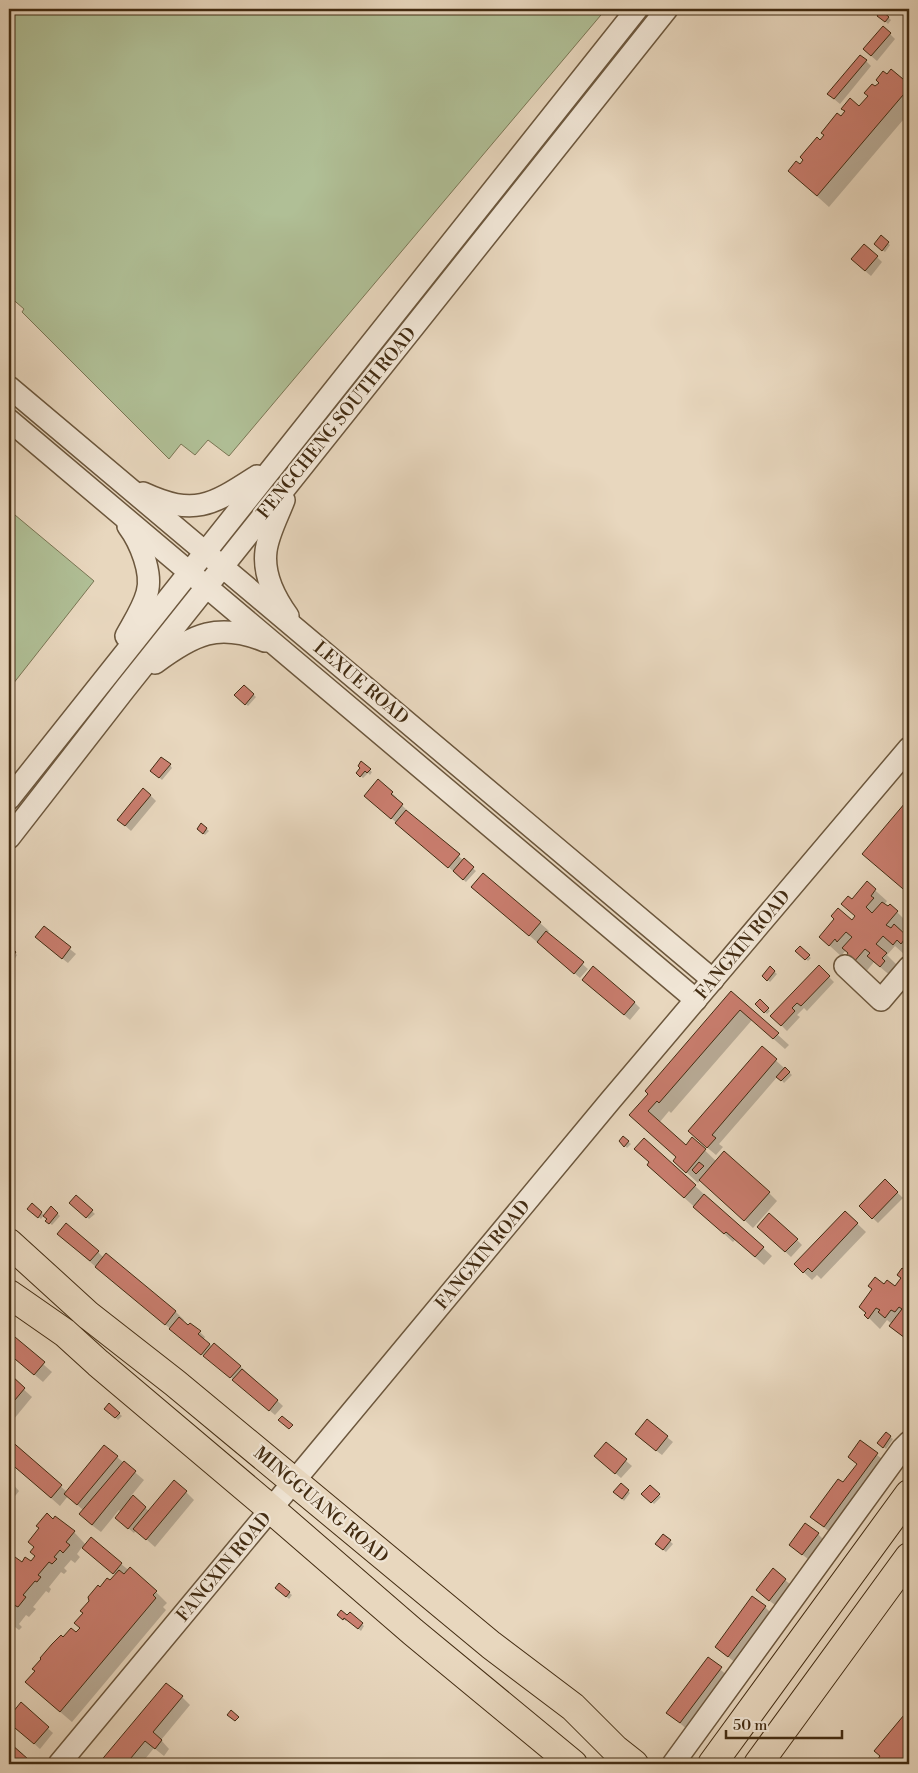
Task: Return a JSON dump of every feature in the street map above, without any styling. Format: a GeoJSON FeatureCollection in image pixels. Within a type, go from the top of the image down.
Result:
{"type":"FeatureCollection","features":[{"type":"Feature","properties":{"kind":"main road","name":"MINGGUANG ROAD"},"geometry":{"type":"LineString","coordinates":[[9,1243],[88,1315],[175,1383],[490,1645],[573,1707],[615,1749],[634,1764]]}},
{"type":"Feature","properties":{"kind":"main road","name":"MINGGUANG ROAD"},"geometry":{"type":"LineString","coordinates":[[9,1294],[65,1333],[413,1632],[573,1764]]}},
{"type":"Feature","properties":{"kind":"main road"},"geometry":{"type":"LineString","coordinates":[[712,1764],[909,1494]]}},
{"type":"Feature","properties":{"kind":"main road"},"geometry":{"type":"LineString","coordinates":[[758,1764],[909,1556]]}},
{"type":"Feature","properties":{"kind":"street","name":"FENGCHENG SOUTH ROAD"},"geometry":{"type":"LineString","coordinates":[[9,799],[637,9]]}},
{"type":"Feature","properties":{"kind":"street","name":"FENGCHENG SOUTH ROAD"},"geometry":{"type":"LineString","coordinates":[[9,838],[125,689],[667,9]]}},
{"type":"Feature","properties":{"kind":"street","name":"LEXUE ROAD"},"geometry":{"type":"LineString","coordinates":[[9,386],[713,980]]}},
{"type":"Feature","properties":{"kind":"street","name":"LEXUE ROAD"},"geometry":{"type":"LineString","coordinates":[[9,420],[696,1000]]}},
{"type":"Feature","properties":{"kind":"street"},"geometry":{"type":"LineString","coordinates":[[126,486],[161,502],[177,505],[202,505],[226,496],[277,461]]}},
{"type":"Feature","properties":{"kind":"street"},"geometry":{"type":"LineString","coordinates":[[295,475],[269,537],[266,551],[266,568],[269,580],[285,612],[298,630]]}},
{"type":"Feature","properties":{"kind":"street"},"geometry":{"type":"LineString","coordinates":[[108,674],[147,594],[149,581],[141,550],[135,536],[109,506]]}},
{"type":"Feature","properties":{"kind":"street"},"geometry":{"type":"LineString","coordinates":[[125,689],[156,662],[182,644],[210,632],[246,634],[280,650]]}},
{"type":"Feature","properties":{"kind":"street","name":"FANGXIN ROAD"},"geometry":{"type":"LineString","coordinates":[[59,1764],[696,1000],[909,748]]}},
{"type":"Feature","properties":{"kind":"street"},"geometry":{"type":"LineString","coordinates":[[845,966],[881,1000],[909,967]]}},
{"type":"Feature","properties":{"kind":"street"},"geometry":{"type":"LineString","coordinates":[[673,1764],[902,1449],[909,1442]]}},
{"type":"Feature","properties":{"kind":"green space"},"geometry":{"type":"Polygon","coordinates":[[[9,9],[606,9],[229,456],[208,440],[195,455],[181,444],[169,459],[22,312],[24,309],[9,296],[9,9]]]}},
{"type":"Feature","properties":{"kind":"green space"},"geometry":{"type":"Polygon","coordinates":[[[9,510],[94,581],[9,689],[9,510]]]}},
{"type":"Feature","properties":{"kind":"building"},"geometry":{"type":"Polygon","coordinates":[[[881,10],[889,17],[885,22],[877,16],[881,10]]]}},
{"type":"Feature","properties":{"kind":"building"},"geometry":{"type":"Polygon","coordinates":[[[883,26],[891,33],[871,56],[863,49],[883,26]]]}},
{"type":"Feature","properties":{"kind":"building"},"geometry":{"type":"Polygon","coordinates":[[[860,55],[867,60],[834,99],[827,94],[860,55]]]}},
{"type":"Feature","properties":{"kind":"building"},"geometry":{"type":"Polygon","coordinates":[[[891,69],[909,84],[909,88],[817,196],[788,171],[796,161],[800,164],[803,160],[800,157],[817,137],[820,140],[824,135],[821,133],[837,113],[841,116],[845,111],[841,109],[850,98],[859,106],[868,96],[864,93],[872,84],[875,86],[879,83],[876,80],[883,71],[887,74],[891,69]]]}},
{"type":"Feature","properties":{"kind":"building"},"geometry":{"type":"Polygon","coordinates":[[[881,235],[889,242],[882,251],[874,244],[881,235]]]}},
{"type":"Feature","properties":{"kind":"building"},"geometry":{"type":"Polygon","coordinates":[[[864,244],[878,256],[865,271],[851,259],[864,244]]]}},
{"type":"Feature","properties":{"kind":"building"},"geometry":{"type":"Polygon","coordinates":[[[244,685],[254,694],[245,705],[234,695],[244,685]]]}},
{"type":"Feature","properties":{"kind":"building"},"geometry":{"type":"Polygon","coordinates":[[[161,757],[171,764],[159,778],[150,771],[161,757]]]}},
{"type":"Feature","properties":{"kind":"building"},"geometry":{"type":"Polygon","coordinates":[[[361,761],[371,769],[367,773],[365,771],[360,777],[356,773],[360,768],[358,766],[361,761]]]}},
{"type":"Feature","properties":{"kind":"building"},"geometry":{"type":"Polygon","coordinates":[[[378,779],[403,804],[391,819],[364,796],[378,779]]]}},
{"type":"Feature","properties":{"kind":"building"},"geometry":{"type":"Polygon","coordinates":[[[143,788],[151,795],[125,826],[117,820],[143,788]]]}},
{"type":"Feature","properties":{"kind":"building"},"geometry":{"type":"Polygon","coordinates":[[[905,803],[909,806],[909,894],[862,854],[905,803]]]}},
{"type":"Feature","properties":{"kind":"building"},"geometry":{"type":"Polygon","coordinates":[[[406,810],[460,854],[448,868],[395,823],[406,810]]]}},
{"type":"Feature","properties":{"kind":"building"},"geometry":{"type":"Polygon","coordinates":[[[201,823],[207,828],[203,834],[197,829],[201,823]]]}},
{"type":"Feature","properties":{"kind":"building"},"geometry":{"type":"Polygon","coordinates":[[[464,858],[474,867],[463,880],[453,871],[464,858]]]}},
{"type":"Feature","properties":{"kind":"building"},"geometry":{"type":"Polygon","coordinates":[[[483,873],[541,922],[529,936],[471,887],[483,873]]]}},
{"type":"Feature","properties":{"kind":"building"},"geometry":{"type":"Polygon","coordinates":[[[867,881],[876,889],[871,896],[874,898],[866,907],[872,913],[882,902],[888,906],[890,904],[898,911],[886,925],[891,928],[894,924],[907,936],[901,944],[897,940],[893,945],[883,936],[876,944],[887,953],[882,958],[885,961],[880,967],[867,956],[870,953],[865,949],[853,963],[846,956],[848,953],[842,948],[852,937],[846,932],[837,942],[835,939],[829,946],[819,937],[834,919],[831,916],[838,908],[852,920],[855,916],[841,904],[848,896],[852,899],[867,881]]]}},
{"type":"Feature","properties":{"kind":"building"},"geometry":{"type":"Polygon","coordinates":[[[44,926],[71,947],[62,959],[35,937],[44,926]]]}},
{"type":"Feature","properties":{"kind":"building"},"geometry":{"type":"Polygon","coordinates":[[[546,931],[584,962],[574,974],[537,942],[546,931]]]}},
{"type":"Feature","properties":{"kind":"building"},"geometry":{"type":"Polygon","coordinates":[[[800,946],[810,955],[805,960],[795,951],[800,946]]]}},
{"type":"Feature","properties":{"kind":"building"},"geometry":{"type":"Polygon","coordinates":[[[10,947],[16,952],[11,959],[9,957],[10,947]]]}},
{"type":"Feature","properties":{"kind":"building"},"geometry":{"type":"Polygon","coordinates":[[[819,965],[830,976],[801,1006],[797,1003],[792,1008],[795,1011],[781,1026],[770,1016],[819,965]]]}},
{"type":"Feature","properties":{"kind":"building"},"geometry":{"type":"Polygon","coordinates":[[[593,966],[635,1002],[624,1015],[582,980],[593,966]]]}},
{"type":"Feature","properties":{"kind":"building"},"geometry":{"type":"Polygon","coordinates":[[[770,966],[775,971],[767,981],[762,976],[770,966]]]}},
{"type":"Feature","properties":{"kind":"building"},"geometry":{"type":"Polygon","coordinates":[[[731,991],[779,1033],[773,1039],[740,1010],[659,1103],[657,1101],[648,1111],[686,1145],[692,1137],[706,1149],[686,1173],[673,1161],[676,1157],[629,1115],[648,1094],[645,1091],[731,991]]]}},
{"type":"Feature","properties":{"kind":"building"},"geometry":{"type":"Polygon","coordinates":[[[760,999],[769,1008],[764,1013],[755,1004],[760,999]]]}},
{"type":"Feature","properties":{"kind":"building"},"geometry":{"type":"Polygon","coordinates":[[[762,1046],[777,1059],[712,1135],[716,1138],[707,1148],[688,1131],[762,1046]]]}},
{"type":"Feature","properties":{"kind":"building"},"geometry":{"type":"Polygon","coordinates":[[[785,1067],[790,1072],[781,1081],[776,1077],[785,1067]]]}},
{"type":"Feature","properties":{"kind":"building"},"geometry":{"type":"Polygon","coordinates":[[[623,1136],[629,1141],[624,1147],[619,1141],[623,1136]]]}},
{"type":"Feature","properties":{"kind":"building"},"geometry":{"type":"Polygon","coordinates":[[[644,1138],[696,1185],[684,1198],[647,1165],[649,1162],[634,1149],[644,1138]]]}},
{"type":"Feature","properties":{"kind":"building"},"geometry":{"type":"Polygon","coordinates":[[[724,1151],[770,1192],[744,1221],[699,1180],[724,1151]]]}},
{"type":"Feature","properties":{"kind":"building"},"geometry":{"type":"Polygon","coordinates":[[[699,1162],[704,1166],[696,1174],[692,1170],[699,1162]]]}},
{"type":"Feature","properties":{"kind":"building"},"geometry":{"type":"Polygon","coordinates":[[[885,1179],[898,1192],[872,1219],[859,1206],[885,1179]]]}},
{"type":"Feature","properties":{"kind":"building"},"geometry":{"type":"Polygon","coordinates":[[[704,1194],[764,1247],[755,1257],[726,1232],[724,1234],[693,1207],[704,1194]]]}},
{"type":"Feature","properties":{"kind":"building"},"geometry":{"type":"Polygon","coordinates":[[[76,1195],[93,1210],[86,1218],[69,1203],[76,1195]]]}},
{"type":"Feature","properties":{"kind":"building"},"geometry":{"type":"Polygon","coordinates":[[[32,1203],[42,1212],[38,1218],[27,1209],[32,1203]]]}},
{"type":"Feature","properties":{"kind":"building"},"geometry":{"type":"Polygon","coordinates":[[[51,1206],[58,1213],[49,1224],[43,1216],[51,1206]]]}},
{"type":"Feature","properties":{"kind":"building"},"geometry":{"type":"Polygon","coordinates":[[[845,1211],[858,1223],[812,1272],[808,1268],[803,1273],[794,1264],[845,1211]]]}},
{"type":"Feature","properties":{"kind":"building"},"geometry":{"type":"Polygon","coordinates":[[[769,1213],[798,1239],[785,1252],[757,1227],[769,1213]]]}},
{"type":"Feature","properties":{"kind":"building"},"geometry":{"type":"Polygon","coordinates":[[[66,1223],[99,1251],[90,1261],[57,1234],[66,1223]]]}},
{"type":"Feature","properties":{"kind":"building"},"geometry":{"type":"Polygon","coordinates":[[[106,1253],[176,1311],[165,1325],[95,1267],[106,1253]]]}},
{"type":"Feature","properties":{"kind":"building"},"geometry":{"type":"Polygon","coordinates":[[[909,1265],[909,1341],[889,1326],[902,1309],[899,1307],[895,1312],[891,1310],[885,1318],[878,1312],[880,1310],[876,1308],[868,1319],[864,1315],[866,1313],[859,1307],[872,1289],[868,1286],[875,1277],[884,1284],[887,1280],[895,1286],[901,1278],[897,1275],[902,1268],[905,1270],[909,1265]]]}},
{"type":"Feature","properties":{"kind":"building"},"geometry":{"type":"Polygon","coordinates":[[[179,1317],[188,1325],[190,1323],[201,1331],[198,1334],[210,1344],[201,1355],[169,1329],[179,1317]]]}},
{"type":"Feature","properties":{"kind":"building"},"geometry":{"type":"Polygon","coordinates":[[[9,1332],[45,1362],[34,1375],[9,1354],[9,1332]]]}},
{"type":"Feature","properties":{"kind":"building"},"geometry":{"type":"Polygon","coordinates":[[[214,1343],[241,1366],[230,1378],[203,1356],[214,1343]]]}},
{"type":"Feature","properties":{"kind":"building"},"geometry":{"type":"Polygon","coordinates":[[[242,1369],[278,1400],[269,1411],[232,1380],[242,1369]]]}},
{"type":"Feature","properties":{"kind":"building"},"geometry":{"type":"Polygon","coordinates":[[[12,1376],[25,1388],[9,1407],[9,1380],[12,1376]]]}},
{"type":"Feature","properties":{"kind":"building"},"geometry":{"type":"Polygon","coordinates":[[[109,1403],[120,1413],[115,1418],[104,1409],[109,1403]]]}},
{"type":"Feature","properties":{"kind":"building"},"geometry":{"type":"Polygon","coordinates":[[[282,1416],[293,1425],[289,1429],[278,1420],[282,1416]]]}},
{"type":"Feature","properties":{"kind":"building"},"geometry":{"type":"Polygon","coordinates":[[[647,1419],[668,1436],[656,1451],[635,1434],[647,1419]]]}},
{"type":"Feature","properties":{"kind":"building"},"geometry":{"type":"Polygon","coordinates":[[[886,1432],[891,1436],[883,1448],[877,1443],[886,1432]]]}},
{"type":"Feature","properties":{"kind":"building"},"geometry":{"type":"Polygon","coordinates":[[[9,1439],[62,1485],[51,1498],[9,1462],[9,1439]]]}},
{"type":"Feature","properties":{"kind":"building"},"geometry":{"type":"Polygon","coordinates":[[[860,1440],[878,1453],[824,1527],[810,1517],[838,1479],[843,1482],[857,1464],[848,1457],[860,1440]]]}},
{"type":"Feature","properties":{"kind":"building"},"geometry":{"type":"Polygon","coordinates":[[[606,1442],[627,1459],[615,1474],[594,1456],[606,1442]]]}},
{"type":"Feature","properties":{"kind":"building"},"geometry":{"type":"Polygon","coordinates":[[[104,1445],[118,1456],[77,1505],[64,1494],[104,1445]]]}},
{"type":"Feature","properties":{"kind":"building"},"geometry":{"type":"Polygon","coordinates":[[[124,1461],[136,1471],[92,1525],[79,1514],[124,1461]]]}},
{"type":"Feature","properties":{"kind":"building"},"geometry":{"type":"Polygon","coordinates":[[[174,1480],[187,1491],[146,1540],[133,1529],[174,1480]]]}},
{"type":"Feature","properties":{"kind":"building"},"geometry":{"type":"Polygon","coordinates":[[[621,1483],[629,1490],[622,1499],[613,1492],[621,1483]]]}},
{"type":"Feature","properties":{"kind":"building"},"geometry":{"type":"Polygon","coordinates":[[[650,1485],[660,1494],[651,1503],[641,1494],[650,1485]]]}},
{"type":"Feature","properties":{"kind":"building"},"geometry":{"type":"Polygon","coordinates":[[[133,1495],[146,1507],[128,1529],[115,1518],[133,1495]]]}},
{"type":"Feature","properties":{"kind":"building"},"geometry":{"type":"Polygon","coordinates":[[[47,1513],[53,1519],[55,1516],[75,1531],[66,1542],[70,1545],[63,1553],[60,1550],[54,1557],[57,1559],[52,1564],[49,1562],[38,1575],[41,1577],[23,1595],[26,1597],[18,1607],[14,1605],[9,1612],[9,1567],[11,1568],[14,1564],[11,1562],[15,1557],[22,1562],[25,1557],[31,1561],[35,1556],[30,1552],[34,1547],[28,1542],[39,1528],[36,1526],[47,1513]]]}},
{"type":"Feature","properties":{"kind":"building"},"geometry":{"type":"Polygon","coordinates":[[[805,1523],[819,1533],[802,1555],[789,1545],[805,1523]]]}},
{"type":"Feature","properties":{"kind":"building"},"geometry":{"type":"Polygon","coordinates":[[[663,1534],[671,1540],[663,1550],[655,1544],[663,1534]]]}},
{"type":"Feature","properties":{"kind":"building"},"geometry":{"type":"Polygon","coordinates":[[[91,1537],[122,1563],[113,1574],[82,1548],[91,1537]]]}},
{"type":"Feature","properties":{"kind":"building"},"geometry":{"type":"Polygon","coordinates":[[[130,1567],[157,1591],[153,1595],[156,1598],[60,1712],[25,1682],[35,1671],[32,1669],[40,1658],[61,1635],[63,1637],[71,1628],[76,1632],[80,1628],[74,1623],[83,1613],[80,1611],[89,1601],[88,1597],[98,1585],[100,1587],[107,1578],[110,1580],[119,1570],[124,1574],[130,1567]]]}},
{"type":"Feature","properties":{"kind":"building"},"geometry":{"type":"Polygon","coordinates":[[[773,1568],[786,1579],[769,1601],[756,1590],[773,1568]]]}},
{"type":"Feature","properties":{"kind":"building"},"geometry":{"type":"Polygon","coordinates":[[[279,1583],[290,1592],[286,1597],[275,1588],[279,1583]]]}},
{"type":"Feature","properties":{"kind":"building"},"geometry":{"type":"Polygon","coordinates":[[[752,1596],[766,1606],[728,1657],[715,1647],[752,1596]]]}},
{"type":"Feature","properties":{"kind":"building"},"geometry":{"type":"Polygon","coordinates":[[[341,1610],[347,1615],[350,1612],[363,1623],[358,1629],[337,1615],[341,1610]]]}},
{"type":"Feature","properties":{"kind":"building"},"geometry":{"type":"Polygon","coordinates":[[[708,1657],[722,1667],[680,1723],[666,1713],[708,1657]]]}},
{"type":"Feature","properties":{"kind":"building"},"geometry":{"type":"Polygon","coordinates":[[[166,1683],[183,1696],[153,1732],[162,1740],[155,1749],[145,1741],[126,1764],[100,1764],[99,1763],[166,1683]]]}},
{"type":"Feature","properties":{"kind":"building"},"geometry":{"type":"Polygon","coordinates":[[[21,1702],[49,1727],[34,1744],[9,1723],[9,1717],[21,1702]]]}},
{"type":"Feature","properties":{"kind":"building"},"geometry":{"type":"Polygon","coordinates":[[[909,1709],[909,1759],[905,1764],[874,1764],[880,1756],[874,1751],[909,1709]]]}},
{"type":"Feature","properties":{"kind":"building"},"geometry":{"type":"Polygon","coordinates":[[[231,1710],[239,1717],[235,1721],[227,1715],[231,1710]]]}},
{"type":"Feature","properties":{"kind":"building"},"geometry":{"type":"Polygon","coordinates":[[[9,1739],[12,1745],[28,1759],[23,1764],[9,1764],[9,1739]]]}}]}
